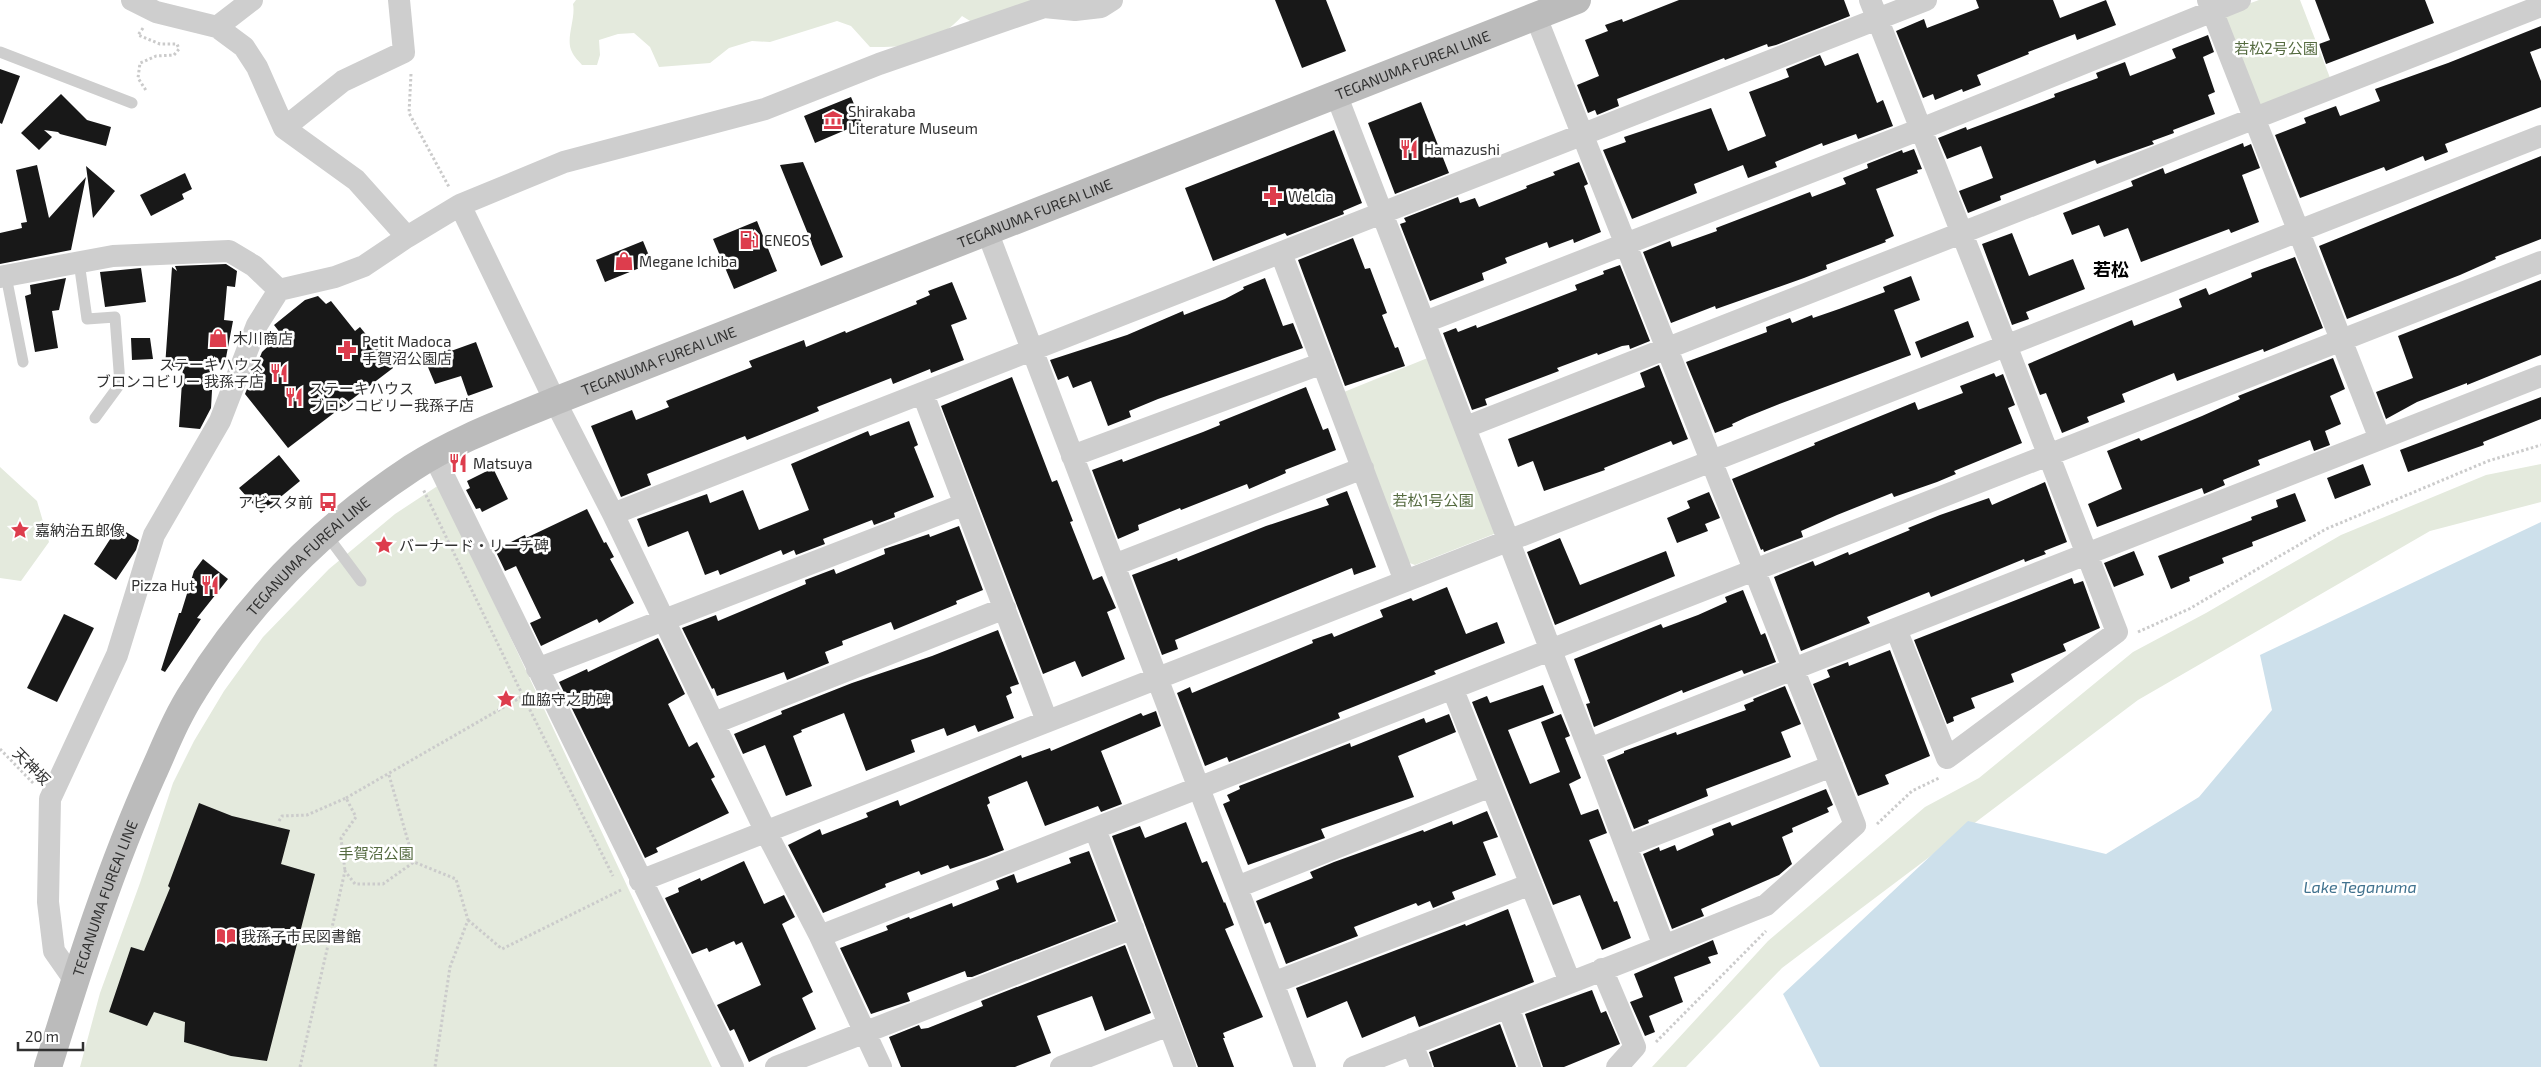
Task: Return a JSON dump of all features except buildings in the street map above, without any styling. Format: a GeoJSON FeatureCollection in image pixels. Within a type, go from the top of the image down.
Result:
{"type":"FeatureCollection","features":[{"type":"Feature","properties":{"kind":"street"},"geometry":{"type":"LineString","coordinates":[[132,0],[156,12],[217,27],[244,47],[258,66],[284,128],[356,180],[407,237]]}},
{"type":"Feature","properties":{"kind":"street"},"geometry":{"type":"LineString","coordinates":[[217,27],[252,0]]}},
{"type":"Feature","properties":{"kind":"street"},"geometry":{"type":"LineString","coordinates":[[284,128],[343,81],[404,52],[399,0]]}},
{"type":"Feature","properties":{"kind":"street"},"geometry":{"type":"LineString","coordinates":[[75,981],[54,951],[48,902],[50,799],[117,655],[154,535],[220,421],[257,325],[279,290],[335,277],[364,266],[460,205],[564,162],[765,109],[879,64],[1044,7],[1075,10],[1101,7],[1112,0]]}},
{"type":"Feature","properties":{"kind":"street","name":"TEGANUMA FUREAI LINE"},"geometry":{"type":"LineString","coordinates":[[48,1067],[115,861],[174,725],[193,691],[219,651],[265,592],[326,534],[423,462],[491,428],[555,400],[1577,0]]}},
{"type":"Feature","properties":{"kind":"street"},"geometry":{"type":"LineString","coordinates":[[614,514],[1582,134],[1873,10],[1926,0]]}},
{"type":"Feature","properties":{"kind":"street"},"geometry":{"type":"LineString","coordinates":[[1425,322],[1921,129],[2210,5],[2240,0]]}},
{"type":"Feature","properties":{"kind":"street"},"geometry":{"type":"LineString","coordinates":[[2210,5],[2298,231],[2344,341],[2380,439]]}},
{"type":"Feature","properties":{"kind":"street"},"geometry":{"type":"LineString","coordinates":[[1466,427],[2541,6]]}},
{"type":"Feature","properties":{"kind":"street"},"geometry":{"type":"LineString","coordinates":[[1873,10],[2088,553],[2116,632],[1947,758],[1896,629]]}},
{"type":"Feature","properties":{"kind":"street"},"geometry":{"type":"LineString","coordinates":[[1354,1067],[1766,905],[1855,825],[1753,571],[1712,462],[1536,17]]}},
{"type":"Feature","properties":{"kind":"street"},"geometry":{"type":"LineString","coordinates":[[1336,94],[1466,427],[1664,946]]}},
{"type":"Feature","properties":{"kind":"street"},"geometry":{"type":"LineString","coordinates":[[640,880],[2541,136]]}},
{"type":"Feature","properties":{"kind":"street"},"geometry":{"type":"LineString","coordinates":[[460,205],[555,400],[614,514],[765,830],[820,936],[881,1067]]}},
{"type":"Feature","properties":{"kind":"street"},"geometry":{"type":"LineString","coordinates":[[987,231],[1305,1067]]}},
{"type":"Feature","properties":{"kind":"street"},"geometry":{"type":"LineString","coordinates":[[3,277],[112,256],[229,251],[254,266],[279,290]]}},
{"type":"Feature","properties":{"kind":"street"},"geometry":{"type":"LineString","coordinates":[[1281,253],[1405,581]]}},
{"type":"Feature","properties":{"kind":"street"},"geometry":{"type":"LineString","coordinates":[[820,936],[1453,690],[2541,262]]}},
{"type":"Feature","properties":{"kind":"street"},"geometry":{"type":"LineString","coordinates":[[1072,456],[1323,363]]}},
{"type":"Feature","properties":{"kind":"street"},"geometry":{"type":"LineString","coordinates":[[1589,749],[2541,376]]}},
{"type":"Feature","properties":{"kind":"street"},"geometry":{"type":"LineString","coordinates":[[923,394],[1047,721]]}},
{"type":"Feature","properties":{"kind":"street"},"geometry":{"type":"LineString","coordinates":[[423,462],[537,669],[733,1067]]}},
{"type":"Feature","properties":{"kind":"street"},"geometry":{"type":"LineString","coordinates":[[1114,565],[1363,468]]}},
{"type":"Feature","properties":{"kind":"street"},"geometry":{"type":"LineString","coordinates":[[537,669],[965,504]]}},
{"type":"Feature","properties":{"kind":"street"},"geometry":{"type":"LineString","coordinates":[[714,723],[1005,608]]}},
{"type":"Feature","properties":{"kind":"street"},"geometry":{"type":"LineString","coordinates":[[1453,690],[1570,982]]}},
{"type":"Feature","properties":{"kind":"street"},"geometry":{"type":"LineString","coordinates":[[1626,846],[1832,766]]}},
{"type":"Feature","properties":{"kind":"street"},"geometry":{"type":"LineString","coordinates":[[1238,887],[1491,786]]}},
{"type":"Feature","properties":{"kind":"street"},"geometry":{"type":"LineString","coordinates":[[1095,829],[1185,1067]]}},
{"type":"Feature","properties":{"kind":"street"},"geometry":{"type":"LineString","coordinates":[[1273,983],[1531,884]]}},
{"type":"Feature","properties":{"kind":"street"},"geometry":{"type":"LineString","coordinates":[[776,1067],[1132,928]]}},
{"type":"Feature","properties":{"kind":"street"},"geometry":{"type":"LineString","coordinates":[[1602,970],[1635,1047],[1617,1067]]}},
{"type":"Feature","properties":{"kind":"street"},"geometry":{"type":"LineString","coordinates":[[1508,1007],[1530,1067]]}},
{"type":"Feature","properties":{"kind":"street"},"geometry":{"type":"LineString","coordinates":[[1061,1067],[1169,1025]]}},
{"type":"Feature","properties":{"kind":"street"},"geometry":{"type":"LineString","coordinates":[[1412,1044],[1421,1067]]}},
{"type":"Feature","properties":{"kind":"lane"},"geometry":{"type":"LineString","coordinates":[[0,52],[132,103]]}},
{"type":"Feature","properties":{"kind":"lane"},"geometry":{"type":"LineString","coordinates":[[79,262],[87,319],[115,317],[120,384],[94,418]]}},
{"type":"Feature","properties":{"kind":"lane"},"geometry":{"type":"LineString","coordinates":[[3,277],[23,362]]}},
{"type":"Feature","properties":{"kind":"lane"},"geometry":{"type":"LineString","coordinates":[[326,534],[361,581]]}},
{"type":"Feature","properties":{"kind":"path"},"geometry":{"type":"LineString","coordinates":[[146,92],[138,78],[140,63],[156,56],[174,55],[179,49],[177,44],[160,44],[138,35],[156,12]]}},
{"type":"Feature","properties":{"kind":"path"},"geometry":{"type":"LineString","coordinates":[[404,52],[411,65],[409,113],[460,205]]}},
{"type":"Feature","properties":{"kind":"path"},"geometry":{"type":"LineString","coordinates":[[2135,634],[2189,609],[2326,529],[2488,461],[2541,445]]}},
{"type":"Feature","properties":{"kind":"path"},"geometry":{"type":"LineString","coordinates":[[279,822],[282,816],[307,815],[346,798],[389,775],[523,696],[423,462]]}},
{"type":"Feature","properties":{"kind":"path","name":"天神坂"},"geometry":{"type":"LineString","coordinates":[[0,749],[50,799]]}},
{"type":"Feature","properties":{"kind":"path"},"geometry":{"type":"LineString","coordinates":[[1876,825],[1912,791],[1947,774]]}},
{"type":"Feature","properties":{"kind":"path"},"geometry":{"type":"LineString","coordinates":[[389,775],[414,862]]}},
{"type":"Feature","properties":{"kind":"path"},"geometry":{"type":"LineString","coordinates":[[300,1067],[345,871],[341,838],[356,817],[346,798]]}},
{"type":"Feature","properties":{"kind":"path"},"geometry":{"type":"LineString","coordinates":[[345,871],[356,884],[383,884],[414,862]]}},
{"type":"Feature","properties":{"kind":"path"},"geometry":{"type":"LineString","coordinates":[[414,862],[456,879],[468,920],[502,949],[640,880]]}},
{"type":"Feature","properties":{"kind":"path"},"geometry":{"type":"LineString","coordinates":[[436,1067],[450,967],[468,920]]}},
{"type":"Feature","properties":{"kind":"path"},"geometry":{"type":"LineString","coordinates":[[1653,1046],[1671,1024],[1768,928]]}},
{"type":"Feature","properties":{"kind":"green space"},"geometry":{"type":"Polygon","coordinates":[[[576,0],[1042,0],[975,24],[962,16],[953,25],[932,38],[908,45],[870,47],[851,26],[837,21],[770,42],[752,41],[729,48],[710,63],[659,67],[650,47],[634,33],[618,34],[599,40],[600,55],[597,65],[582,65],[570,47],[573,4],[576,0]]]}},
{"type":"Feature","properties":{"kind":"green space","name":"若松2号公園"},"geometry":{"type":"Polygon","coordinates":[[[2259,0],[2300,0],[2332,83],[2256,112],[2220,14],[2259,0]]]}},
{"type":"Feature","properties":{"kind":"green space","name":"若松1号公園"},"geometry":{"type":"Polygon","coordinates":[[[1430,357],[1499,532],[1415,565],[1404,561],[1344,392],[1430,357]]]}},
{"type":"Feature","properties":{"kind":"green space"},"geometry":{"type":"Polygon","coordinates":[[[2541,464],[2541,502],[2430,531],[2138,700],[1782,968],[1686,1067],[1652,1067],[1768,941],[1925,807],[1979,778],[2133,652],[2206,613],[2341,535],[2486,475],[2541,464]]]}},
{"type":"Feature","properties":{"kind":"green space"},"geometry":{"type":"Polygon","coordinates":[[[0,467],[37,501],[49,542],[21,581],[0,578],[0,467]]]}},
{"type":"Feature","properties":{"kind":"green space","name":"手賀沼公園"},"geometry":{"type":"Polygon","coordinates":[[[439,485],[712,1067],[80,1067],[100,993],[140,883],[173,783],[194,741],[224,691],[263,637],[329,569],[395,514],[439,485]]]}},
{"type":"Feature","properties":{"kind":"water","name":"Lake Teganuma"},"geometry":{"type":"Polygon","coordinates":[[[2541,522],[2541,1067],[1820,1067],[1783,994],[1968,821],[2106,854],[2199,797],[2272,710],[2260,655],[2541,522]]]}},
{"type":"Feature","properties":{"kind":"place","name":"Shirakaba Literature Museum"},"geometry":{"type":"Point","coordinates":[833,120]}},
{"type":"Feature","properties":{"kind":"place","name":"Hamazushi"},"geometry":{"type":"Point","coordinates":[1409,149]}},
{"type":"Feature","properties":{"kind":"place","name":"Welcia"},"geometry":{"type":"Point","coordinates":[1273,196]}},
{"type":"Feature","properties":{"kind":"place","name":"ENEOS"},"geometry":{"type":"Point","coordinates":[749,240]}},
{"type":"Feature","properties":{"kind":"place","name":"Megane Ichiba"},"geometry":{"type":"Point","coordinates":[624,261]}},
{"type":"Feature","properties":{"kind":"place","name":"木川商店"},"geometry":{"type":"Point","coordinates":[218,338]}},
{"type":"Feature","properties":{"kind":"place","name":"Petit Madoca 手賀沼公園店"},"geometry":{"type":"Point","coordinates":[347,350]}},
{"type":"Feature","properties":{"kind":"place","name":"ステーキハウス ブロンコビリー 我孫子店"},"geometry":{"type":"Point","coordinates":[279,373]}},
{"type":"Feature","properties":{"kind":"place","name":"ステーキハウス ブロンコビリー我孫子店"},"geometry":{"type":"Point","coordinates":[294,397]}},
{"type":"Feature","properties":{"kind":"place","name":"Matsuya"},"geometry":{"type":"Point","coordinates":[458,463]}},
{"type":"Feature","properties":{"kind":"place","name":"アビスタ前"},"geometry":{"type":"Point","coordinates":[328,502]}},
{"type":"Feature","properties":{"kind":"place","name":"嘉納治五郎像"},"geometry":{"type":"Point","coordinates":[20,530]}},
{"type":"Feature","properties":{"kind":"place","name":"バーナード・リーチ碑"},"geometry":{"type":"Point","coordinates":[384,545]}},
{"type":"Feature","properties":{"kind":"place","name":"Pizza Hut"},"geometry":{"type":"Point","coordinates":[210,585]}},
{"type":"Feature","properties":{"kind":"place","name":"血脇守之助碑"},"geometry":{"type":"Point","coordinates":[506,699]}},
{"type":"Feature","properties":{"kind":"place","name":"我孫子市民図書館"},"geometry":{"type":"Point","coordinates":[226,936]}},
{"type":"Feature","properties":{"kind":"district","name":"若松"},"geometry":{"type":"Point","coordinates":[2111,269]}}]}
